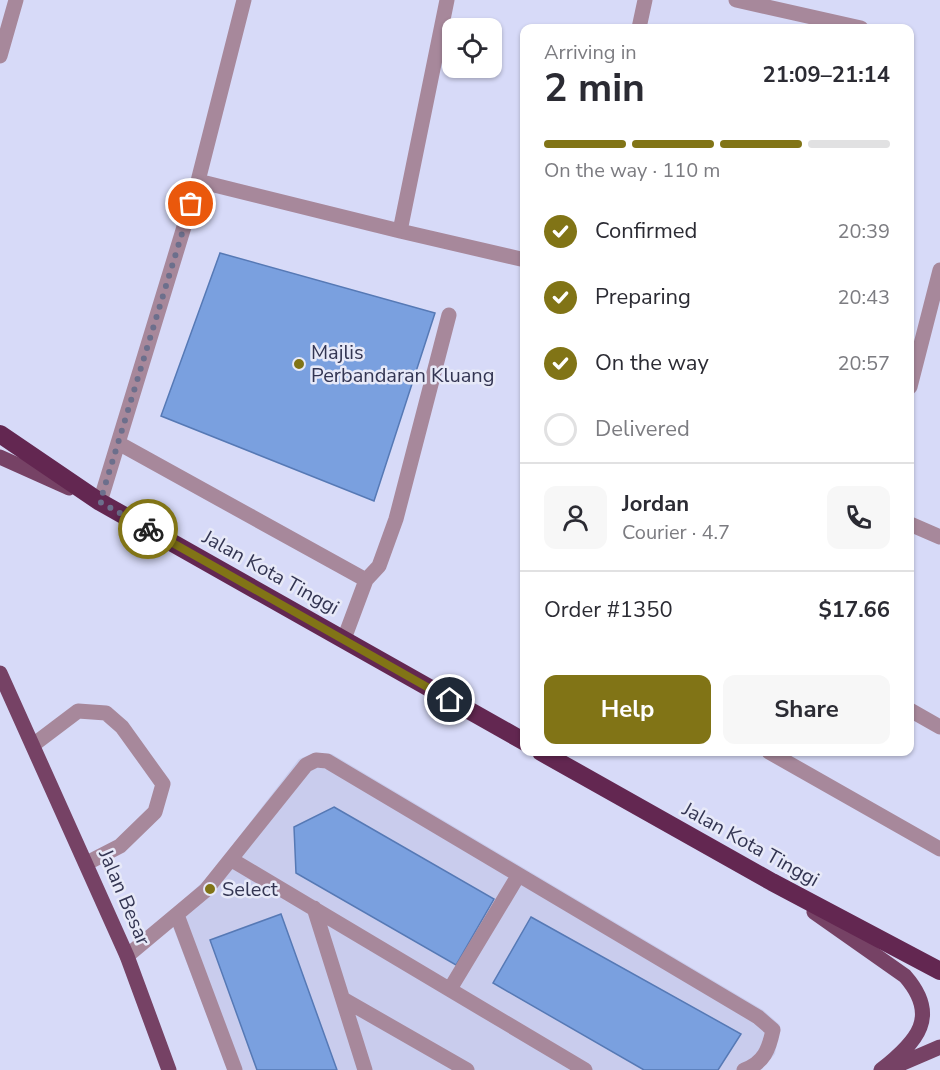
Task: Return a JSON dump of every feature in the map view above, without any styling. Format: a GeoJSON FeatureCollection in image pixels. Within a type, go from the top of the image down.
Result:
{"type":"FeatureCollection","features":[{"type":"Feature","properties":{"kind":"highway","name":"Jalan Kota Tinggi"},"geometry":{"type":"LineString","coordinates":[[0,434],[100,502],[520,739]]}},
{"type":"Feature","properties":{"kind":"highway","name":"Jalan Kota Tinggi"},"geometry":{"type":"LineString","coordinates":[[549,756],[772,882],[940,971]]}},
{"type":"Feature","properties":{"kind":"main road"},"geometry":{"type":"LineString","coordinates":[[0,457],[100,502]]}},
{"type":"Feature","properties":{"kind":"main road","name":"Jalan Besar"},"geometry":{"type":"LineString","coordinates":[[0,673],[127,956],[169,1070]]}},
{"type":"Feature","properties":{"kind":"main road","name":"Jalan Besar"},"geometry":{"type":"LineString","coordinates":[[0,699],[33,745]]}},
{"type":"Feature","properties":{"kind":"main road"},"geometry":{"type":"LineString","coordinates":[[772,882],[905,976],[927,999],[929,1013],[921,1035],[915,1043],[881,1070]]}},
{"type":"Feature","properties":{"kind":"main road"},"geometry":{"type":"LineString","coordinates":[[886,1070],[940,1047]]}},
{"type":"Feature","properties":{"kind":"street"},"geometry":{"type":"LineString","coordinates":[[0,56],[16,0]]}},
{"type":"Feature","properties":{"kind":"street"},"geometry":{"type":"LineString","coordinates":[[100,502],[120,444],[198,181],[244,0]]}},
{"type":"Feature","properties":{"kind":"street"},"geometry":{"type":"LineString","coordinates":[[400,231],[447,0]]}},
{"type":"Feature","properties":{"kind":"street"},"geometry":{"type":"LineString","coordinates":[[640,24],[645,0]]}},
{"type":"Feature","properties":{"kind":"street"},"geometry":{"type":"LineString","coordinates":[[735,0],[843,24]]}},
{"type":"Feature","properties":{"kind":"street"},"geometry":{"type":"LineString","coordinates":[[198,181],[520,260]]}},
{"type":"Feature","properties":{"kind":"street"},"geometry":{"type":"LineString","coordinates":[[914,362],[938,293],[940,270]]}},
{"type":"Feature","properties":{"kind":"street"},"geometry":{"type":"LineString","coordinates":[[344,639],[366,580],[379,566],[396,519],[449,315]]}},
{"type":"Feature","properties":{"kind":"street"},"geometry":{"type":"LineString","coordinates":[[120,444],[366,580]]}},
{"type":"Feature","properties":{"kind":"street"},"geometry":{"type":"LineString","coordinates":[[914,526],[940,537]]}},
{"type":"Feature","properties":{"kind":"street"},"geometry":{"type":"LineString","coordinates":[[33,745],[78,711],[106,713],[123,727],[163,784],[155,812],[120,846],[87,863]]}},
{"type":"Feature","properties":{"kind":"street"},"geometry":{"type":"LineString","coordinates":[[914,712],[940,727]]}},
{"type":"Feature","properties":{"kind":"street"},"geometry":{"type":"LineString","coordinates":[[776,756],[940,849]]}},
{"type":"Feature","properties":{"kind":"street"},"geometry":{"type":"LineString","coordinates":[[127,956],[206,891],[306,765],[316,760],[327,761],[758,1017],[773,1030],[768,1053],[752,1067],[744,1070]]}},
{"type":"Feature","properties":{"kind":"street"},"geometry":{"type":"LineString","coordinates":[[232,860],[585,1070]]}},
{"type":"Feature","properties":{"kind":"street"},"geometry":{"type":"LineString","coordinates":[[450,989],[518,876]]}},
{"type":"Feature","properties":{"kind":"street"},"geometry":{"type":"LineString","coordinates":[[314,908],[365,1070]]}},
{"type":"Feature","properties":{"kind":"street"},"geometry":{"type":"LineString","coordinates":[[177,915],[235,1070]]}},
{"type":"Feature","properties":{"kind":"street"},"geometry":{"type":"LineString","coordinates":[[343,999],[467,1070]]}},
{"type":"Feature","properties":{"kind":"shaded area"},"geometry":{"type":"Polygon","coordinates":[[[314,753],[332,754],[763,1010],[780,1025],[775,1054],[761,1070],[228,1070],[168,914],[208,877],[299,759],[314,753]]]}},
{"type":"Feature","properties":{"kind":"building","name":"Majlis Perbandaran Kluang"},"geometry":{"type":"Polygon","coordinates":[[[220,253],[435,313],[374,501],[161,416],[220,253]]]}},
{"type":"Feature","properties":{"kind":"building"},"geometry":{"type":"Polygon","coordinates":[[[334,807],[494,899],[456,965],[296,873],[294,827],[334,807]]]}},
{"type":"Feature","properties":{"kind":"building"},"geometry":{"type":"Polygon","coordinates":[[[281,914],[337,1070],[257,1070],[210,940],[281,914]]]}},
{"type":"Feature","properties":{"kind":"building"},"geometry":{"type":"Polygon","coordinates":[[[531,917],[741,1034],[718,1070],[644,1070],[493,983],[531,917]]]}},
{"type":"Feature","properties":{"kind":"way so far"},"geometry":{"type":"LineString","coordinates":[[148,529],[100,502],[120,444],[191,204]]}},
{"type":"Feature","properties":{"kind":"place","name":"Majlis Perbandaran Kluang"},"geometry":{"type":"Point","coordinates":[299,364]}},
{"type":"Feature","properties":{"kind":"place","name":"Select"},"geometry":{"type":"Point","coordinates":[210,889]}},
{"type":"Feature","properties":{"kind":"route"},"geometry":{"type":"LineString","coordinates":[[148,529],[450,700]]}}]}
